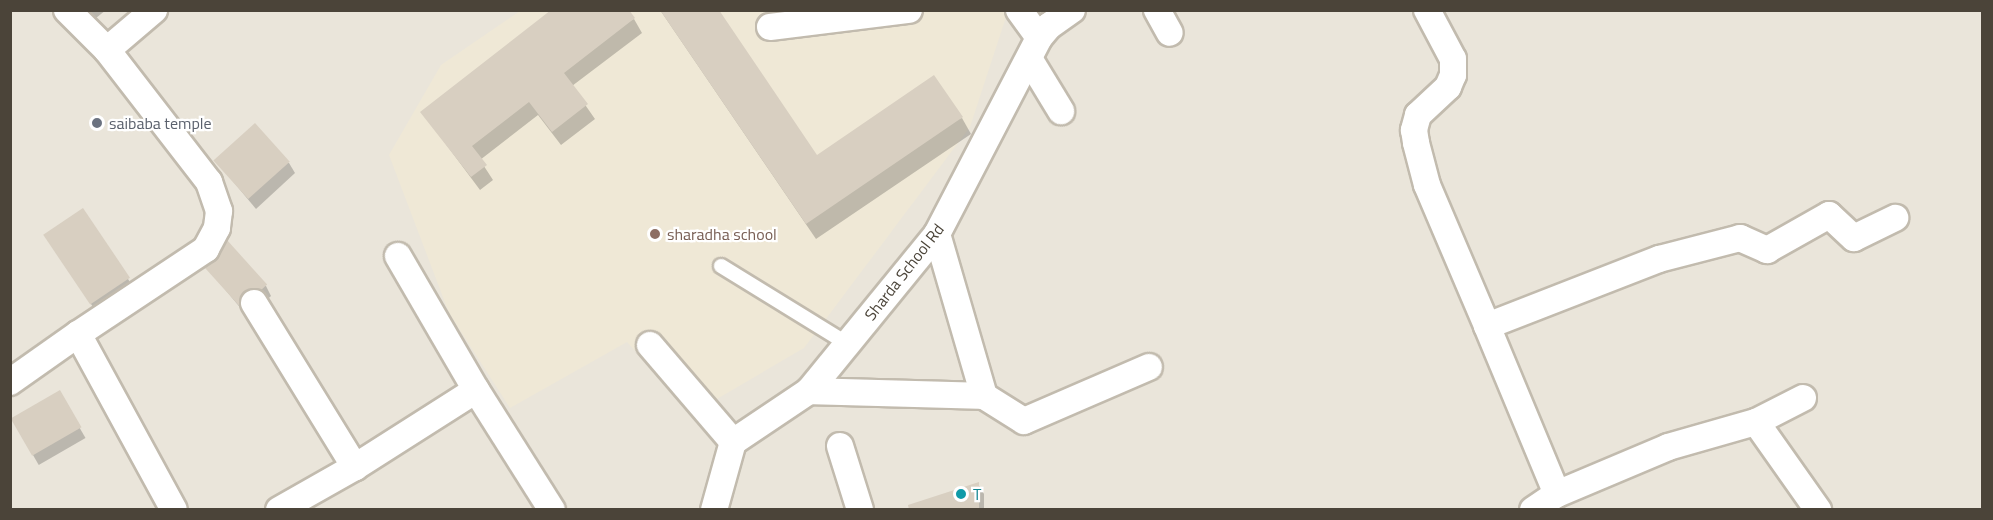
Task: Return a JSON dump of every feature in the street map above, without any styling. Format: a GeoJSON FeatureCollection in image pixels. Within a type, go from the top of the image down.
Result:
{"type":"FeatureCollection","features":[{"type":"Feature","properties":{"kind":"street"},"geometry":{"type":"LineString","coordinates":[[10,382],[207,249],[217,228],[219,211],[209,182],[108,50],[67,10]]}},
{"type":"Feature","properties":{"kind":"street"},"geometry":{"type":"LineString","coordinates":[[108,50],[154,10]]}},
{"type":"Feature","properties":{"kind":"street"},"geometry":{"type":"LineString","coordinates":[[770,27],[909,10]]}},
{"type":"Feature","properties":{"kind":"street"},"geometry":{"type":"LineString","coordinates":[[1019,10],[1061,111]]}},
{"type":"Feature","properties":{"kind":"street","name":"Sharda School Rd"},"geometry":{"type":"LineString","coordinates":[[733,442],[809,391],[937,234],[1035,49],[1049,26],[1072,10]]}},
{"type":"Feature","properties":{"kind":"street"},"geometry":{"type":"LineString","coordinates":[[1157,10],[1170,33]]}},
{"type":"Feature","properties":{"kind":"street"},"geometry":{"type":"LineString","coordinates":[[1427,10],[1453,59],[1453,75],[1448,87],[1418,115],[1414,130],[1416,143],[1427,184],[1557,495]]}},
{"type":"Feature","properties":{"kind":"street"},"geometry":{"type":"LineString","coordinates":[[1487,326],[1670,256],[1740,238],[1767,250],[1829,215],[1854,238],[1895,218]]}},
{"type":"Feature","properties":{"kind":"street"},"geometry":{"type":"LineString","coordinates":[[937,234],[984,396]]}},
{"type":"Feature","properties":{"kind":"street"},"geometry":{"type":"LineString","coordinates":[[398,256],[476,390],[552,510]]}},
{"type":"Feature","properties":{"kind":"street"},"geometry":{"type":"LineString","coordinates":[[254,303],[355,467]]}},
{"type":"Feature","properties":{"kind":"street"},"geometry":{"type":"LineString","coordinates":[[78,334],[174,510]]}},
{"type":"Feature","properties":{"kind":"street"},"geometry":{"type":"LineString","coordinates":[[651,345],[733,442],[714,510]]}},
{"type":"Feature","properties":{"kind":"street"},"geometry":{"type":"LineString","coordinates":[[809,391],[984,396],[1024,422],[1149,367]]}},
{"type":"Feature","properties":{"kind":"street"},"geometry":{"type":"LineString","coordinates":[[279,510],[355,467],[476,390]]}},
{"type":"Feature","properties":{"kind":"street"},"geometry":{"type":"LineString","coordinates":[[1533,510],[1557,495],[1668,447],[1756,422],[1803,398]]}},
{"type":"Feature","properties":{"kind":"street"},"geometry":{"type":"LineString","coordinates":[[1756,422],[1818,510]]}},
{"type":"Feature","properties":{"kind":"street"},"geometry":{"type":"LineString","coordinates":[[840,446],[860,510]]}},
{"type":"Feature","properties":{"kind":"lane"},"geometry":{"type":"LineString","coordinates":[[721,266],[848,344]]}},
{"type":"Feature","properties":{"kind":"shaded area"},"geometry":{"type":"Polygon","coordinates":[[[11,11],[1982,11],[1982,509],[11,509],[11,11]]]}},
{"type":"Feature","properties":{"kind":"shaded area","name":"sharadha school"},"geometry":{"type":"Polygon","coordinates":[[[520,11],[1008,11],[970,127],[804,348],[693,413],[627,342],[510,408],[449,313],[389,155],[441,65],[520,11]]]}},
{"type":"Feature","properties":{"kind":"building"},"geometry":{"type":"Polygon","coordinates":[[[551,10],[629,10],[635,18],[564,73],[588,104],[552,132],[529,102],[472,146],[487,165],[471,177],[420,112],[551,10]]]}},
{"type":"Feature","properties":{"kind":"building"},"geometry":{"type":"Polygon","coordinates":[[[660,10],[719,10],[817,155],[934,75],[963,117],[806,224],[660,10]]]}},
{"type":"Feature","properties":{"kind":"building"},"geometry":{"type":"Polygon","coordinates":[[[255,123],[290,162],[248,199],[213,160],[255,123]]]}},
{"type":"Feature","properties":{"kind":"building"},"geometry":{"type":"Polygon","coordinates":[[[83,208],[130,278],[90,304],[43,235],[83,208]]]}},
{"type":"Feature","properties":{"kind":"building"},"geometry":{"type":"Polygon","coordinates":[[[227,240],[267,285],[241,308],[201,263],[227,240]]]}},
{"type":"Feature","properties":{"kind":"building"},"geometry":{"type":"Polygon","coordinates":[[[60,390],[82,427],[32,456],[11,418],[60,390]]]}},
{"type":"Feature","properties":{"kind":"building","name":"T"},"geometry":{"type":"Polygon","coordinates":[[[979,482],[979,510],[909,510],[908,505],[979,482]]]}},
{"type":"Feature","properties":{"kind":"place","name":"saibaba temple"},"geometry":{"type":"Point","coordinates":[97,123]}},
{"type":"Feature","properties":{"kind":"place","name":"sharadha school"},"geometry":{"type":"Point","coordinates":[655,234]}},
{"type":"Feature","properties":{"kind":"place","name":"T"},"geometry":{"type":"Point","coordinates":[961,494]}}]}
